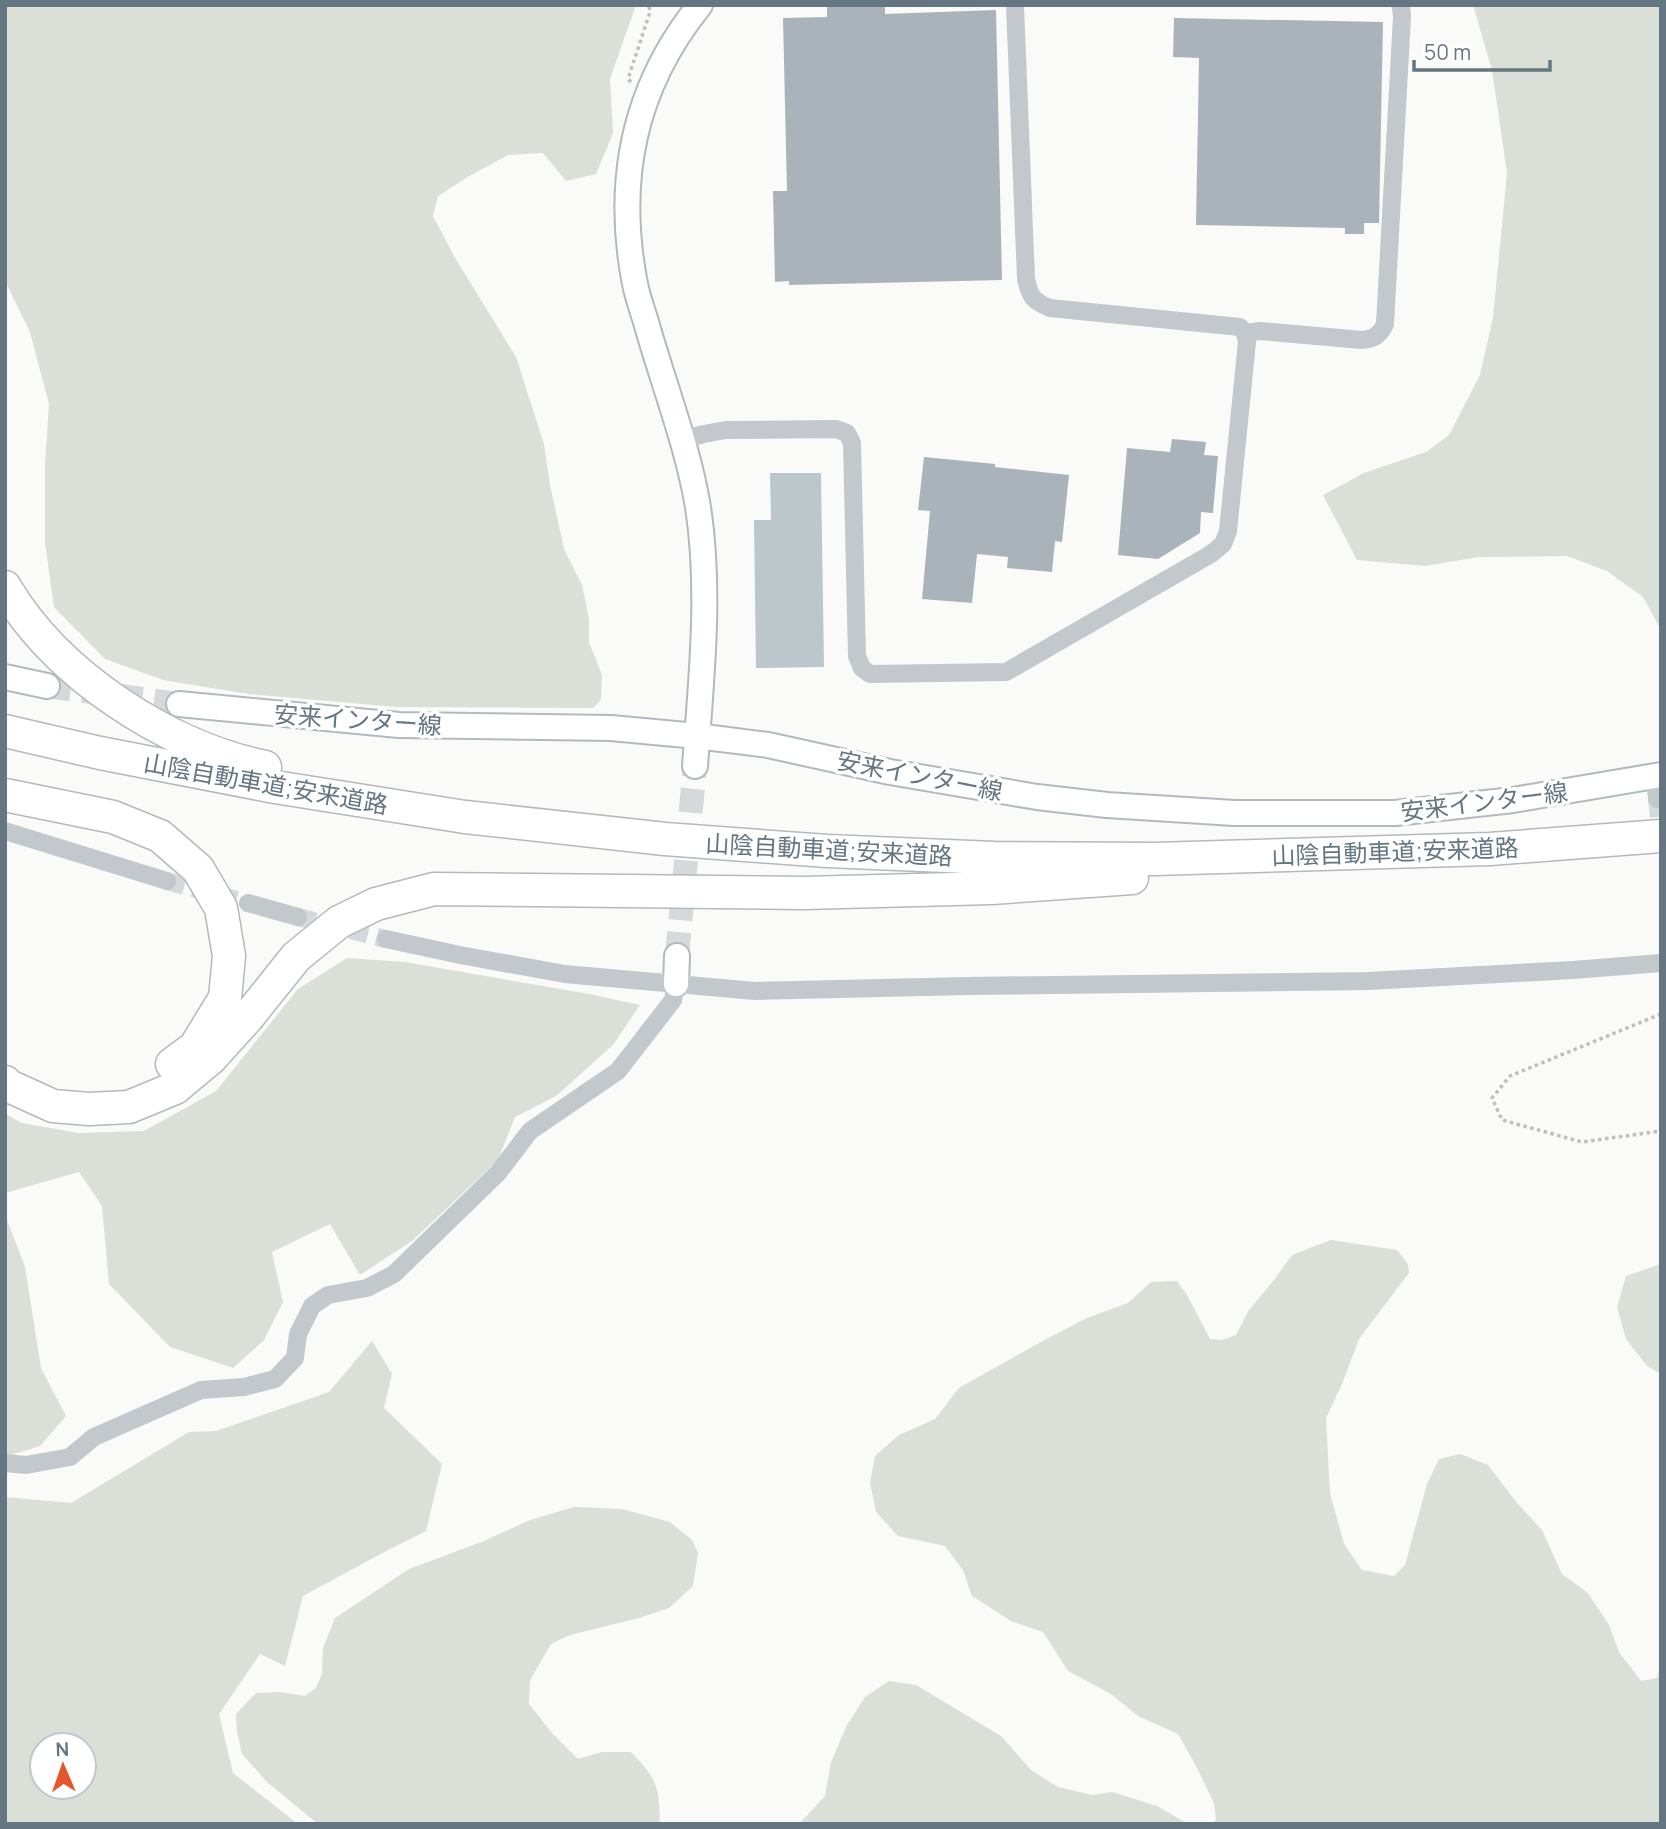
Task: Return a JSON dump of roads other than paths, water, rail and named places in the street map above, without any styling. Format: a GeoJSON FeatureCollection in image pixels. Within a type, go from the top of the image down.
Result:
{"type":"FeatureCollection","features":[{"type":"Feature","properties":{"kind":"highway"},"geometry":{"type":"LineString","coordinates":[[5,587],[15,604],[59,654],[97,687],[139,717],[185,741],[244,762],[303,774],[341,799]]}},
{"type":"Feature","properties":{"kind":"highway","name":"山陰自動車道;安来道路"},"geometry":{"type":"LineString","coordinates":[[5,731],[100,753],[341,799],[464,817],[652,837],[841,852],[994,858],[1155,859],[1490,849],[1661,836]]}},
{"type":"Feature","properties":{"kind":"highway"},"geometry":{"type":"LineString","coordinates":[[5,795],[113,817],[160,836],[198,869],[221,908],[229,957],[225,998],[195,1047],[151,1079],[98,1093],[51,1087],[5,1062]]}},
{"type":"Feature","properties":{"kind":"highway"},"geometry":{"type":"LineString","coordinates":[[5,1082],[53,1106],[89,1109],[130,1107],[175,1088],[211,1058],[296,957],[339,922],[376,904],[434,889],[805,892],[991,888],[1286,868],[1490,849]]}},
{"type":"Feature","properties":{"kind":"main road"},"geometry":{"type":"LineString","coordinates":[[695,766],[704,562],[698,507],[635,285],[627,226],[627,192],[630,159],[641,108],[668,49],[699,5]]}},
{"type":"Feature","properties":{"kind":"main road"},"geometry":{"type":"LineString","coordinates":[[5,677],[47,686]]}},
{"type":"Feature","properties":{"kind":"main road","name":"安来インター線"},"geometry":{"type":"LineString","coordinates":[[179,704],[399,725],[611,728],[697,736],[768,745],[890,772],[1037,797],[1107,805],[1234,813],[1395,813],[1658,784]]}},
{"type":"Feature","properties":{"kind":"main road"},"geometry":{"type":"LineString","coordinates":[[676,984],[677,956]]}},
{"type":"Feature","properties":{"kind":"street"},"geometry":{"type":"LineString","coordinates":[[681,440],[726,430],[836,429],[847,433],[852,443],[856,656],[862,668],[870,674],[1006,672],[1211,554],[1223,544],[1228,531],[1231,504],[1247,342],[1245,333],[1240,327],[1050,308],[1030,295],[1026,279],[1015,5]]}},
{"type":"Feature","properties":{"kind":"street"},"geometry":{"type":"LineString","coordinates":[[1245,333],[1260,331],[1362,340],[1372,339],[1381,332],[1385,324],[1402,17],[1400,5]]}},
{"type":"Feature","properties":{"kind":"street"},"geometry":{"type":"LineString","coordinates":[[5,831],[167,881]]}},
{"type":"Feature","properties":{"kind":"street"},"geometry":{"type":"LineString","coordinates":[[248,904],[298,917]]}},
{"type":"Feature","properties":{"kind":"street"},"geometry":{"type":"LineString","coordinates":[[386,939],[565,974],[755,991],[1368,981],[1661,963]]}},
{"type":"Feature","properties":{"kind":"street"},"geometry":{"type":"LineString","coordinates":[[5,1463],[26,1465],[70,1457],[94,1437],[201,1391],[244,1387],[275,1379],[296,1358],[298,1334],[312,1307],[328,1295],[367,1288],[394,1274],[498,1173],[530,1131],[618,1071],[673,1000],[676,984]]}},
{"type":"Feature","properties":{"kind":"tunnel"},"geometry":{"type":"LineString","coordinates":[[47,686],[179,704]]}},
{"type":"Feature","properties":{"kind":"tunnel"},"geometry":{"type":"LineString","coordinates":[[677,956],[695,766]]}},
{"type":"Feature","properties":{"kind":"tunnel"},"geometry":{"type":"LineString","coordinates":[[1657,799],[1661,838]]}},
{"type":"Feature","properties":{"kind":"tunnel"},"geometry":{"type":"LineString","coordinates":[[167,881],[248,903]]}},
{"type":"Feature","properties":{"kind":"tunnel"},"geometry":{"type":"LineString","coordinates":[[298,917],[386,939]]}}]}
